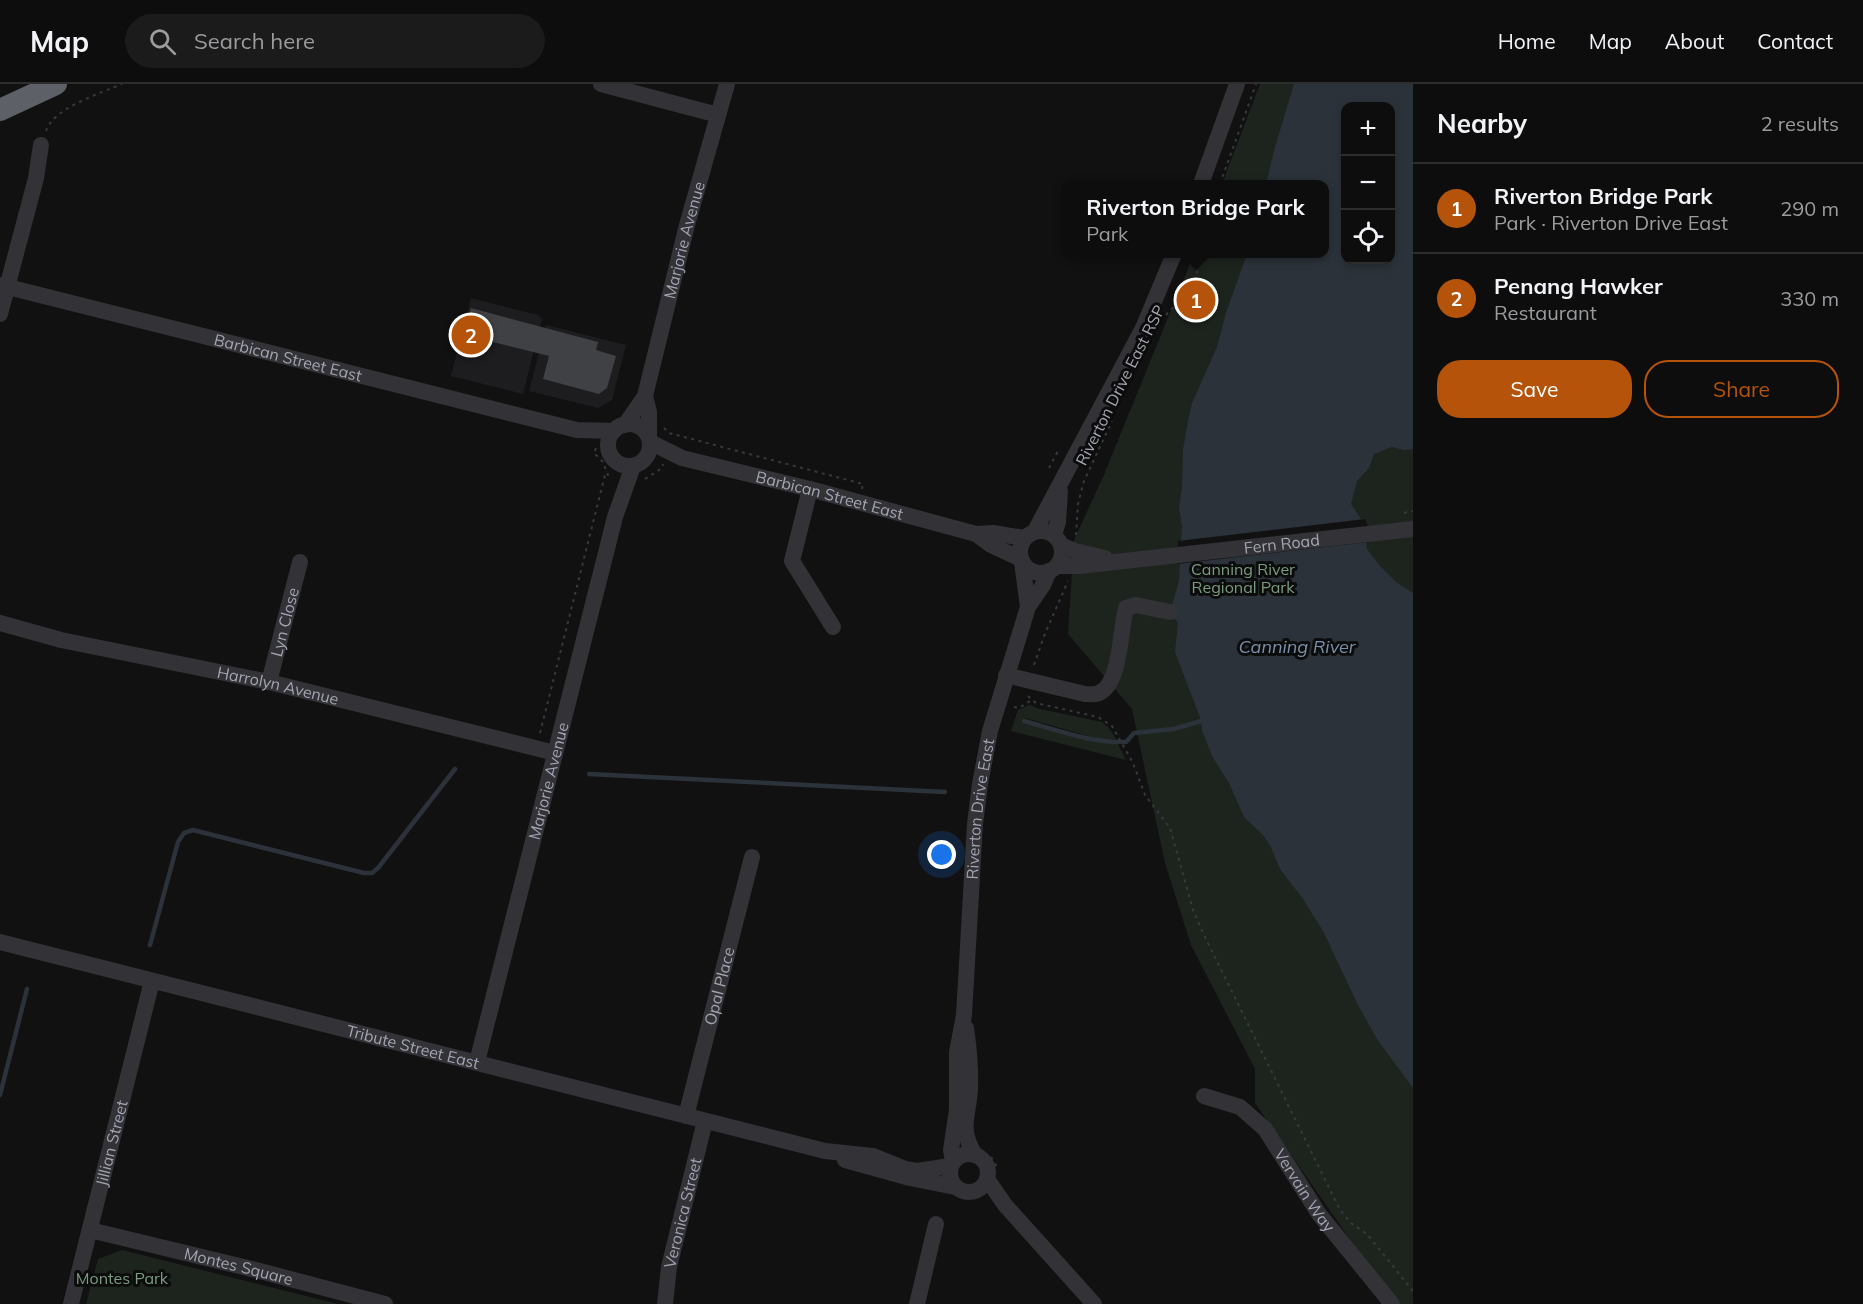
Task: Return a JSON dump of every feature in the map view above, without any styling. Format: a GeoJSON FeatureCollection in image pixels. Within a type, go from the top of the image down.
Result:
{"type":"FeatureCollection","features":[{"type":"Feature","properties":{"kind":"highway"},"geometry":{"type":"LineString","coordinates":[[0,110],[56,84]]}},
{"type":"Feature","properties":{"kind":"street"},"geometry":{"type":"LineString","coordinates":[[600,84],[718,115]]}},
{"type":"Feature","properties":{"kind":"street","name":"Marjorie Avenue"},"geometry":{"type":"LineString","coordinates":[[477,1062],[619,501],[617,462],[609,440],[645,396],[687,225],[727,84]]}},
{"type":"Feature","properties":{"kind":"street"},"geometry":{"type":"LineString","coordinates":[[1202,180],[1237,84]]}},
{"type":"Feature","properties":{"kind":"street"},"geometry":{"type":"LineString","coordinates":[[0,314],[4,286],[36,178],[41,145]]}},
{"type":"Feature","properties":{"kind":"street","name":"Riverton Drive East"},"geometry":{"type":"LineString","coordinates":[[1028,607],[1021,544],[1030,535],[1061,484],[1143,328],[1172,258]]}},
{"type":"Feature","properties":{"kind":"street","name":"Barbican Street East"},"geometry":{"type":"LineString","coordinates":[[4,286],[577,430],[619,428]]}},
{"type":"Feature","properties":{"kind":"street","name":"Marjorie Avenue"},"geometry":{"type":"LineString","coordinates":[[617,462],[648,455],[649,412],[645,396]]}},
{"type":"Feature","properties":{"kind":"street"},"geometry":{"type":"LineString","coordinates":[[619,428],[636,426],[642,428],[649,440]]}},
{"type":"Feature","properties":{"kind":"street","name":"Barbican Street East"},"geometry":{"type":"LineString","coordinates":[[577,430],[617,462],[682,458]]}},
{"type":"Feature","properties":{"kind":"street","name":"Barbican Street East"},"geometry":{"type":"LineString","coordinates":[[649,440],[682,458],[810,489],[976,534],[1030,535]]}},
{"type":"Feature","properties":{"kind":"street","name":"Riverton Drive East"},"geometry":{"type":"LineString","coordinates":[[1005,1205],[976,1191],[966,1192],[955,1187],[950,1178],[951,1150],[957,1110],[957,1052],[964,1015],[975,824],[980,784],[990,731],[1028,607],[1062,556],[1058,534],[1061,484]]}},
{"type":"Feature","properties":{"kind":"street"},"geometry":{"type":"LineString","coordinates":[[810,489],[792,561],[833,627]]}},
{"type":"Feature","properties":{"kind":"street","name":"Fern Road"},"geometry":{"type":"LineString","coordinates":[[1053,569],[1115,560],[1413,529]]}},
{"type":"Feature","properties":{"kind":"street"},"geometry":{"type":"LineString","coordinates":[[1030,535],[1048,532],[1058,534]]}},
{"type":"Feature","properties":{"kind":"street","name":"Barbican Street East"},"geometry":{"type":"LineString","coordinates":[[976,534],[991,545],[1022,560]]}},
{"type":"Feature","properties":{"kind":"street","name":"Fern Road"},"geometry":{"type":"LineString","coordinates":[[1058,534],[1075,551],[1115,560]]}},
{"type":"Feature","properties":{"kind":"street"},"geometry":{"type":"LineString","coordinates":[[1022,560],[1037,573],[1053,569]]}},
{"type":"Feature","properties":{"kind":"street","name":"Lyn Close"},"geometry":{"type":"LineString","coordinates":[[269,682],[300,562]]}},
{"type":"Feature","properties":{"kind":"street"},"geometry":{"type":"LineString","coordinates":[[1006,675],[1085,694],[1098,694],[1105,689],[1117,667],[1126,608],[1136,605],[1170,612]]}},
{"type":"Feature","properties":{"kind":"street","name":"Harrolyn Avenue"},"geometry":{"type":"LineString","coordinates":[[0,623],[68,641],[269,682],[555,753]]}},
{"type":"Feature","properties":{"kind":"street","name":"Opal Place"},"geometry":{"type":"LineString","coordinates":[[686,1116],[752,857]]}},
{"type":"Feature","properties":{"kind":"street","name":"Tribute Street East"},"geometry":{"type":"LineString","coordinates":[[0,942],[825,1151],[873,1156],[905,1169],[917,1170],[952,1164]]}},
{"type":"Feature","properties":{"kind":"street","name":"Jillian Street"},"geometry":{"type":"LineString","coordinates":[[71,1304],[152,981]]}},
{"type":"Feature","properties":{"kind":"street","name":"Riverton Drive East"},"geometry":{"type":"LineString","coordinates":[[964,1015],[970,1056],[970,1090],[964,1122],[967,1143],[983,1155],[1005,1205],[1094,1304]]}},
{"type":"Feature","properties":{"kind":"street","name":"Vervain Way"},"geometry":{"type":"LineString","coordinates":[[1204,1096],[1240,1107],[1265,1130],[1319,1214],[1392,1304]]}},
{"type":"Feature","properties":{"kind":"street","name":"Veronica Street"},"geometry":{"type":"LineString","coordinates":[[664,1304],[669,1267],[705,1121]]}},
{"type":"Feature","properties":{"kind":"street","name":"Tribute Street East"},"geometry":{"type":"LineString","coordinates":[[825,1151],[852,1163],[955,1187]]}},
{"type":"Feature","properties":{"kind":"street"},"geometry":{"type":"LineString","coordinates":[[952,1164],[963,1154],[983,1155]]}},
{"type":"Feature","properties":{"kind":"street"},"geometry":{"type":"LineString","coordinates":[[976,1191],[994,1176]]}},
{"type":"Feature","properties":{"kind":"street"},"geometry":{"type":"LineString","coordinates":[[917,1304],[936,1224]]}},
{"type":"Feature","properties":{"kind":"street","name":"Montes Square"},"geometry":{"type":"LineString","coordinates":[[90,1230],[385,1304]]}},
{"type":"Feature","properties":{"kind":"path"},"geometry":{"type":"LineString","coordinates":[[41,145],[48,125],[58,115],[122,84]]}},
{"type":"Feature","properties":{"kind":"path"},"geometry":{"type":"LineString","coordinates":[[1221,180],[1256,84]]}},
{"type":"Feature","properties":{"kind":"path","name":"Riverton Drive East RSP"},"geometry":{"type":"LineString","coordinates":[[1165,316],[1194,285],[1200,258]]}},
{"type":"Feature","properties":{"kind":"path","name":"Riverton Drive East RSP"},"geometry":{"type":"LineString","coordinates":[[1076,534],[1078,504],[1084,481],[1113,420]]}},
{"type":"Feature","properties":{"kind":"path"},"geometry":{"type":"LineString","coordinates":[[662,426],[669,434],[863,484],[862,491]]}},
{"type":"Feature","properties":{"kind":"path"},"geometry":{"type":"LineString","coordinates":[[538,741],[617,462]]}},
{"type":"Feature","properties":{"kind":"path"},"geometry":{"type":"LineString","coordinates":[[642,482],[653,472],[662,468],[663,464]]}},
{"type":"Feature","properties":{"kind":"path"},"geometry":{"type":"LineString","coordinates":[[1058,534],[1077,526]]}},
{"type":"Feature","properties":{"kind":"path"},"geometry":{"type":"LineString","coordinates":[[1069,579],[1044,636],[1029,681],[1028,698],[1031,701],[1098,717],[1112,726],[1133,764],[1145,795],[1170,828],[1193,910],[1203,933],[1340,1210],[1351,1223],[1367,1234],[1413,1291]]}},
{"type":"Feature","properties":{"kind":"path"},"geometry":{"type":"LineString","coordinates":[[983,1155],[994,1176]]}},
{"type":"Feature","properties":{"kind":"shaded area"},"geometry":{"type":"Polygon","coordinates":[[[471,298],[538,315],[542,319],[523,394],[451,376],[471,298]]]}},
{"type":"Feature","properties":{"kind":"shaded area"},"geometry":{"type":"Polygon","coordinates":[[[546,325],[626,345],[612,400],[598,408],[529,391],[546,325]]]}},
{"type":"Feature","properties":{"kind":"green space","name":"Canning River Regional Park"},"geometry":{"type":"Polygon","coordinates":[[[1260,84],[1413,84],[1413,1304],[1395,1304],[1255,1103],[1255,1069],[1191,945],[1165,863],[1132,709],[1068,634],[1074,540],[1103,477],[1192,258],[1329,258],[1329,180],[1224,180],[1260,84]]]}},
{"type":"Feature","properties":{"kind":"green space"},"geometry":{"type":"Polygon","coordinates":[[[1029,705],[1102,722],[1116,739],[1099,739],[1025,718],[1023,723],[1094,741],[1118,744],[1126,760],[1011,731],[1018,710],[1029,705]]]}},
{"type":"Feature","properties":{"kind":"green space","name":"Montes Park"},"geometry":{"type":"Polygon","coordinates":[[[122,1250],[338,1304],[86,1304],[98,1259],[122,1250]]]}},
{"type":"Feature","properties":{"kind":"water","name":"Canning River"},"geometry":{"type":"Polygon","coordinates":[[[1294,84],[1413,84],[1413,449],[1404,450],[1392,447],[1374,454],[1369,468],[1357,481],[1351,504],[1363,522],[1367,549],[1397,583],[1413,593],[1413,1088],[1377,1039],[1323,931],[1303,899],[1280,869],[1270,845],[1244,817],[1229,783],[1212,756],[1175,652],[1178,623],[1170,612],[1179,581],[1182,525],[1179,508],[1183,450],[1192,403],[1217,347],[1226,313],[1246,258],[1329,258],[1329,180],[1267,180],[1294,84]]]}},
{"type":"Feature","properties":{"kind":"pier"},"geometry":{"type":"Polygon","coordinates":[[[1365,519],[1369,530],[1369,542],[1177,564],[1178,541],[1365,519]]]}},
{"type":"Feature","properties":{"kind":"building"},"geometry":{"type":"Polygon","coordinates":[[[471,308],[598,342],[596,350],[616,356],[607,388],[599,394],[543,379],[549,356],[464,335],[471,308]]]}},
{"type":"Feature","properties":{"kind":"waterway"},"geometry":{"type":"LineString","coordinates":[[1024,721],[1087,738],[1113,742],[1126,742],[1134,733],[1174,729],[1201,721]]}},
{"type":"Feature","properties":{"kind":"waterway"},"geometry":{"type":"LineString","coordinates":[[150,945],[178,842],[184,833],[193,830],[364,873],[372,873],[455,769]]}},
{"type":"Feature","properties":{"kind":"waterway"},"geometry":{"type":"LineString","coordinates":[[589,774],[945,792]]}},
{"type":"Feature","properties":{"kind":"waterway"},"geometry":{"type":"LineString","coordinates":[[0,1095],[27,989]]}},
{"type":"Feature","properties":{"kind":"place","name":"Riverton Bridge Park"},"geometry":{"type":"Point","coordinates":[1196,300]}},
{"type":"Feature","properties":{"kind":"place","name":"Penang Hawker"},"geometry":{"type":"Point","coordinates":[471,335]}}]}
